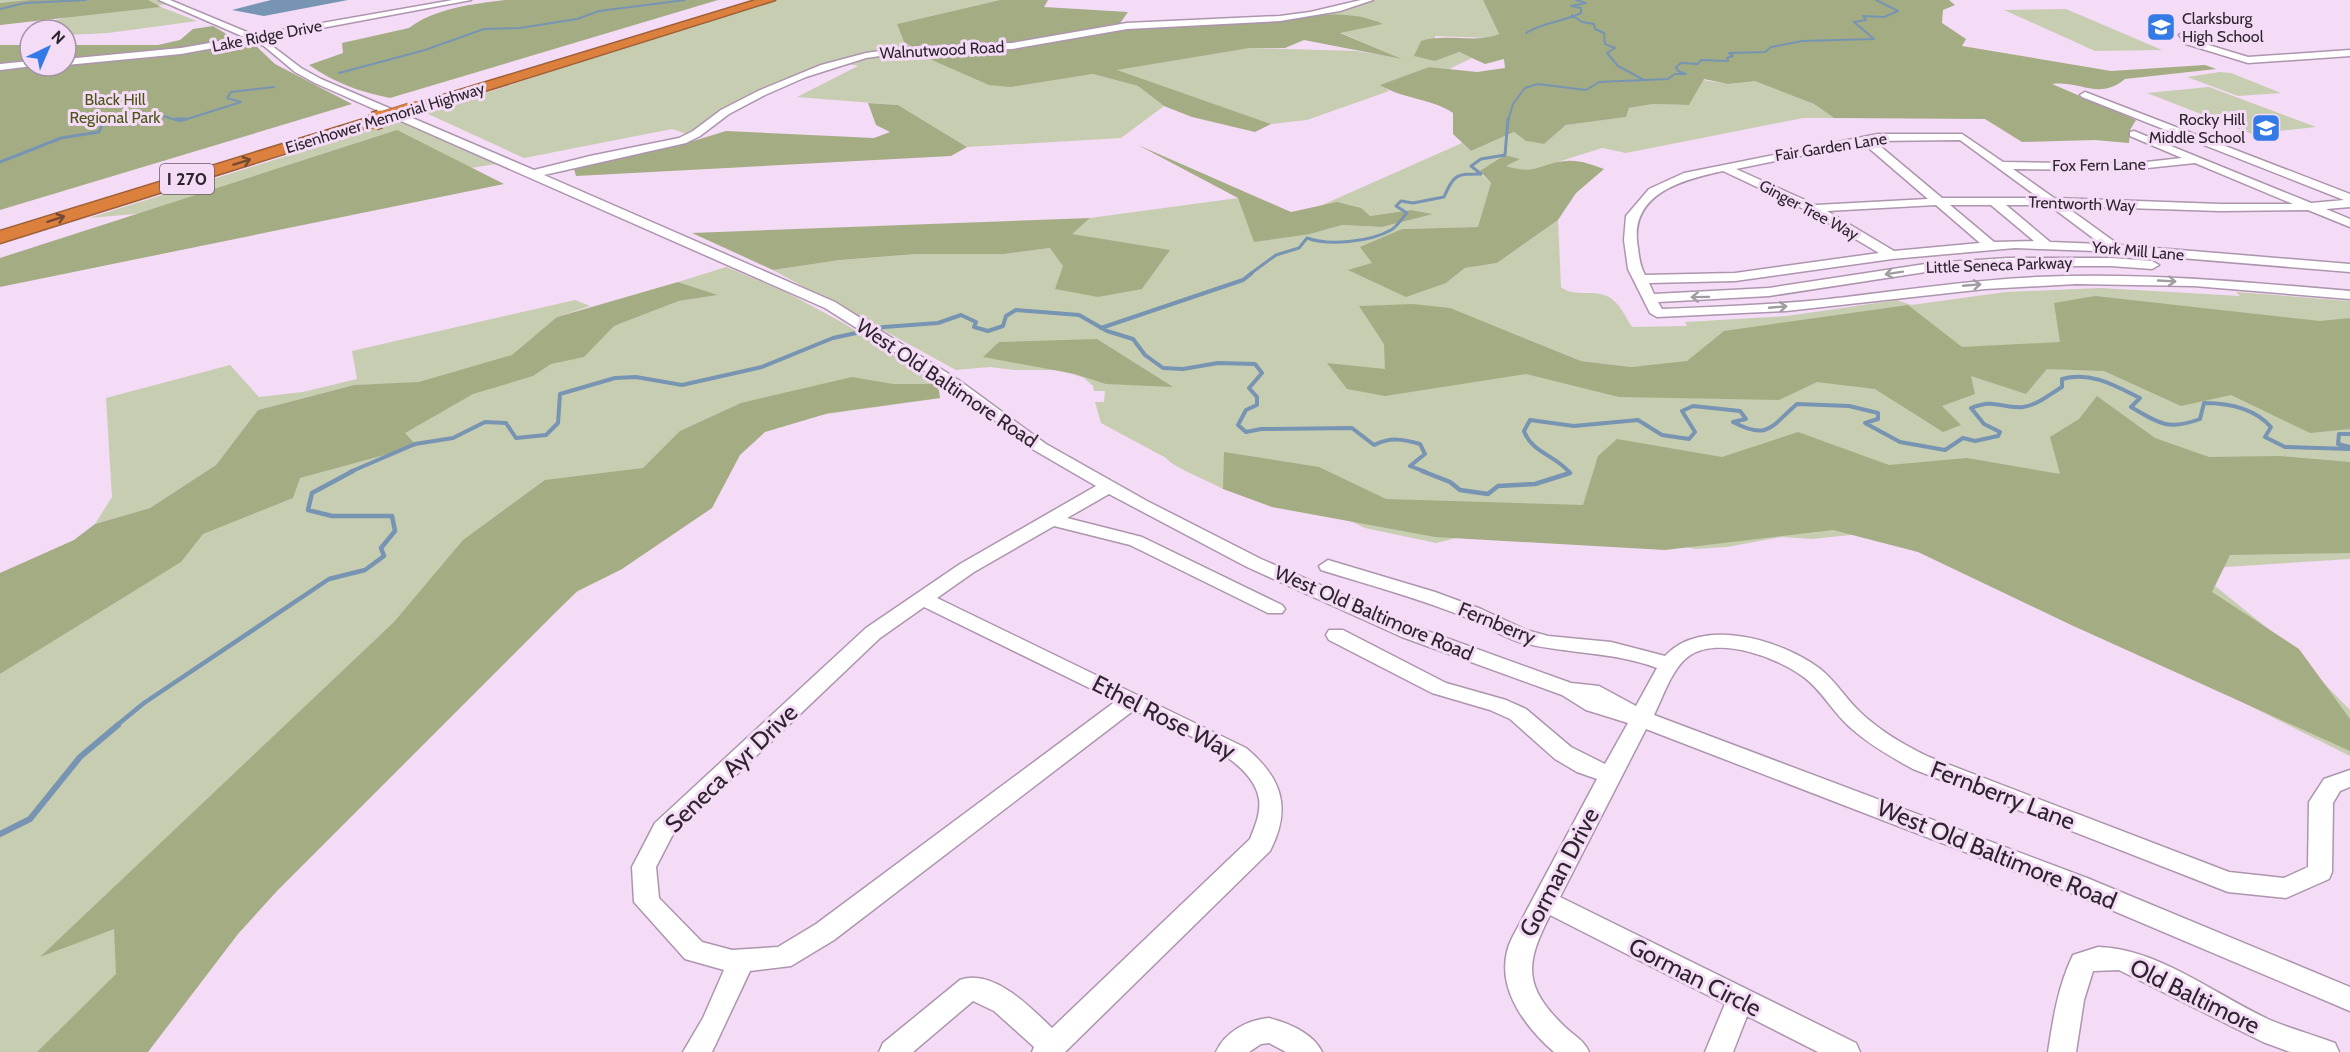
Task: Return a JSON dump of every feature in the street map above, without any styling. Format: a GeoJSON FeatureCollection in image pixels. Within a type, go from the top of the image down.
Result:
{"type":"FeatureCollection","features":[{"type":"Feature","properties":{"kind":"highway","name":"Eisenhower Memorial Highway"},"geometry":{"type":"LineString","coordinates":[[0,220],[734,0]]}},
{"type":"Feature","properties":{"kind":"highway","name":"Eisenhower Memorial Highway"},"geometry":{"type":"LineString","coordinates":[[0,237],[769,0]]}},
{"type":"Feature","properties":{"kind":"street","name":"West Old Baltimore Road"},"geometry":{"type":"LineString","coordinates":[[163,0],[255,38],[318,81],[771,277],[865,325],[956,384],[1040,447],[1108,487],[1254,563],[1409,633],[1569,690],[1581,701],[1598,708],[1640,718],[2067,880],[2350,999]]}},
{"type":"Feature","properties":{"kind":"street","name":"Lake Ridge Drive"},"geometry":{"type":"LineString","coordinates":[[78,61],[181,51],[467,0]]}},
{"type":"Feature","properties":{"kind":"street","name":"Walnutwood Road"},"geometry":{"type":"LineString","coordinates":[[534,174],[581,160],[664,145],[693,136],[726,112],[822,68],[858,57],[919,48],[1008,47],[1127,26],[1263,21],[1329,11],[1369,0]]}},
{"type":"Feature","properties":{"kind":"street"},"geometry":{"type":"LineString","coordinates":[[2183,35],[2189,42],[2248,60],[2350,53]]}},
{"type":"Feature","properties":{"kind":"street"},"geometry":{"type":"LineString","coordinates":[[0,67],[18,65]]}},
{"type":"Feature","properties":{"kind":"street"},"geometry":{"type":"LineString","coordinates":[[2085,95],[2350,198]]}},
{"type":"Feature","properties":{"kind":"street"},"geometry":{"type":"LineString","coordinates":[[2134,134],[2350,223]]}},
{"type":"Feature","properties":{"kind":"street","name":"Fair Garden Lane"},"geometry":{"type":"LineString","coordinates":[[1657,313],[1631,259],[1630,225],[1637,208],[1644,199],[1665,184],[1688,175],[1864,139],[1962,137],[2115,248]]}},
{"type":"Feature","properties":{"kind":"street"},"geometry":{"type":"LineString","coordinates":[[1864,139],[1992,247]]}},
{"type":"Feature","properties":{"kind":"street","name":"Fox Fern Lane"},"geometry":{"type":"LineString","coordinates":[[2001,165],[2128,167],[2197,159]]}},
{"type":"Feature","properties":{"kind":"street","name":"Ginger Tree Way"},"geometry":{"type":"LineString","coordinates":[[1725,168],[1814,209],[1892,255]]}},
{"type":"Feature","properties":{"kind":"street","name":"Trentworth Way"},"geometry":{"type":"LineString","coordinates":[[1814,209],[1935,200],[2053,202],[2234,210],[2314,207],[2350,203]]}},
{"type":"Feature","properties":{"kind":"street"},"geometry":{"type":"LineString","coordinates":[[1994,201],[2088,279]]}},
{"type":"Feature","properties":{"kind":"street","name":"York Mill Lane"},"geometry":{"type":"LineString","coordinates":[[1640,279],[1735,277],[1892,255],[2046,244],[2350,268]]}},
{"type":"Feature","properties":{"kind":"street","name":"Little Seneca Parkway"},"geometry":{"type":"LineString","coordinates":[[1650,298],[1768,292],[1932,267],[2067,262],[2111,262],[2350,280]]}},
{"type":"Feature","properties":{"kind":"street","name":"Little Seneca Parkway"},"geometry":{"type":"LineString","coordinates":[[1657,313],[1732,311],[1829,303],[1967,285],[2088,279],[2210,283],[2350,295]]}},
{"type":"Feature","properties":{"kind":"street","name":"Seneca Ayr Drive"},"geometry":{"type":"LineString","coordinates":[[1108,487],[967,568],[873,633],[663,830],[644,867],[647,902],[694,951],[732,961],[782,958],[825,932],[1132,700]]}},
{"type":"Feature","properties":{"kind":"street"},"geometry":{"type":"LineString","coordinates":[[1053,519],[1074,527],[1136,541],[1275,609]]}},
{"type":"Feature","properties":{"kind":"street","name":"Fernberry"},"geometry":{"type":"LineString","coordinates":[[1328,566],[1428,596],[1474,613],[1519,635],[1548,643],[1642,655],[1669,665]]}},
{"type":"Feature","properties":{"kind":"street","name":"Ethel Rose Way"},"geometry":{"type":"LineString","coordinates":[[923,599],[1231,748],[1255,765],[1264,781],[1271,808],[1261,844],[1049,1049]]}},
{"type":"Feature","properties":{"kind":"street"},"geometry":{"type":"LineString","coordinates":[[1336,635],[1439,688],[1498,705],[1518,714],[1563,753],[1585,766],[1610,775]]}},
{"type":"Feature","properties":{"kind":"street","name":"Fernberry Lane"},"geometry":{"type":"LineString","coordinates":[[1640,718],[1669,665],[1685,649],[1705,643],[1723,642],[1768,649],[1812,673],[1852,716],[1884,744],[1921,763],[2228,882],[2286,888],[2320,872],[2321,802],[2332,785],[2350,778]]}},
{"type":"Feature","properties":{"kind":"street","name":"Gorman Drive"},"geometry":{"type":"LineString","coordinates":[[1575,1052],[1558,1041],[1533,1010],[1518,980],[1521,946],[1640,718]]}},
{"type":"Feature","properties":{"kind":"street","name":"Gorman Circle"},"geometry":{"type":"LineString","coordinates":[[1545,901],[1846,1052]]}},
{"type":"Feature","properties":{"kind":"street","name":"Old Baltimore"},"geometry":{"type":"LineString","coordinates":[[2062,1052],[2076,975],[2082,963],[2098,958],[2121,959],[2160,976],[2263,1030],[2325,1052]]}},
{"type":"Feature","properties":{"kind":"street"},"geometry":{"type":"LineString","coordinates":[[697,1052],[713,1026],[742,960]]}},
{"type":"Feature","properties":{"kind":"street"},"geometry":{"type":"LineString","coordinates":[[893,1052],[969,988],[983,989],[1008,1007],[1049,1049]]}},
{"type":"Feature","properties":{"kind":"street"},"geometry":{"type":"LineString","coordinates":[[1719,1052],[1740,1000]]}},
{"type":"Feature","properties":{"kind":"street"},"geometry":{"type":"LineString","coordinates":[[1230,1052],[1240,1041],[1259,1031],[1280,1032],[1308,1052]]}},
{"type":"Feature","properties":{"kind":"green space"},"geometry":{"type":"Polygon","coordinates":[[[0,0],[172,0],[176,3],[113,11],[161,7],[197,21],[108,33],[78,34],[78,18],[64,18],[75,15],[52,18],[18,18],[18,23],[0,25],[0,0]]]}},
{"type":"Feature","properties":{"kind":"green space"},"geometry":{"type":"Polygon","coordinates":[[[30,0],[148,0],[161,7],[63,18],[18,18],[18,23],[0,25],[0,3],[30,0]]]}},
{"type":"Feature","properties":{"kind":"green space"},"geometry":{"type":"Polygon","coordinates":[[[505,0],[718,0],[390,98],[348,86],[309,65],[343,53],[342,43],[409,28],[443,11],[505,0]]]}},
{"type":"Feature","properties":{"kind":"green space"},"geometry":{"type":"Polygon","coordinates":[[[765,0],[1000,0],[897,24],[904,42],[932,60],[1011,87],[1093,74],[1138,86],[1164,106],[1121,138],[967,147],[898,105],[797,97],[858,66],[841,64],[821,68],[774,88],[693,136],[672,129],[524,158],[426,113],[765,0]]]}},
{"type":"Feature","properties":{"kind":"green space"},"geometry":{"type":"Polygon","coordinates":[[[1000,0],[1048,0],[1044,7],[1128,12],[1118,26],[1233,24],[1310,15],[1349,15],[1383,24],[1340,33],[1402,59],[1304,40],[1285,48],[1250,48],[1117,70],[1271,124],[1255,132],[1192,117],[1164,106],[1138,86],[1093,74],[1011,87],[989,85],[932,60],[904,42],[897,24],[1000,0]]]}},
{"type":"Feature","properties":{"kind":"green space"},"geometry":{"type":"Polygon","coordinates":[[[1369,0],[1483,0],[1499,34],[1489,38],[1435,36],[1435,61],[1458,52],[1472,58],[1449,69],[1429,67],[1381,85],[1389,91],[1307,120],[1271,124],[1115,70],[1250,48],[1356,51],[1399,58],[1339,32],[1382,24],[1372,19],[1313,14],[1369,0]]]}},
{"type":"Feature","properties":{"kind":"green space"},"geometry":{"type":"Polygon","coordinates":[[[1483,0],[1949,0],[1955,5],[1943,10],[1942,23],[1966,39],[1962,46],[2111,71],[2205,65],[2216,69],[2125,79],[2115,85],[2098,89],[2052,84],[2136,120],[2130,130],[2129,143],[2095,140],[2022,142],[1985,119],[1834,118],[1814,104],[1755,81],[1728,84],[1704,79],[1689,105],[1653,104],[1629,108],[1626,117],[1566,125],[1544,144],[1526,141],[1514,132],[1471,151],[1453,134],[1453,113],[1435,104],[1380,85],[1429,67],[1477,72],[1505,68],[1504,59],[1485,64],[1459,52],[1435,61],[1414,56],[1421,41],[1440,38],[1480,38],[1499,34],[1483,0]]]}},
{"type":"Feature","properties":{"kind":"green space"},"geometry":{"type":"Polygon","coordinates":[[[2066,9],[2162,50],[2095,51],[2004,10],[2066,9]]]}},
{"type":"Feature","properties":{"kind":"green space"},"geometry":{"type":"Polygon","coordinates":[[[213,26],[235,39],[183,49],[78,58],[78,45],[158,45],[180,40],[193,29],[213,26]]]}},
{"type":"Feature","properties":{"kind":"green space"},"geometry":{"type":"Polygon","coordinates":[[[0,45],[18,45],[18,63],[0,64],[0,45]]]}},
{"type":"Feature","properties":{"kind":"green space","name":"Black Hill Regional Park"},"geometry":{"type":"Polygon","coordinates":[[[255,45],[275,64],[352,104],[0,210],[0,69],[18,68],[18,78],[78,78],[78,63],[255,45]]]}},
{"type":"Feature","properties":{"kind":"green space"},"geometry":{"type":"Polygon","coordinates":[[[2220,72],[2231,73],[2281,93],[2238,96],[2187,77],[2220,72]]]}},
{"type":"Feature","properties":{"kind":"green space"},"geometry":{"type":"Polygon","coordinates":[[[1703,80],[1729,84],[1755,80],[1814,104],[1834,118],[1803,118],[1626,153],[1602,148],[1526,172],[1505,166],[1519,159],[1505,155],[1481,174],[1491,183],[1479,227],[1402,229],[1360,248],[1446,283],[1465,268],[1497,263],[1558,220],[1561,287],[1571,292],[1609,297],[1621,308],[1632,327],[1687,326],[1685,322],[1787,316],[1897,300],[1911,305],[2006,292],[2100,288],[2240,296],[2236,292],[2350,301],[2350,318],[2348,318],[2350,320],[2350,559],[2194,569],[2282,640],[2350,710],[2350,756],[1898,530],[1812,539],[1782,537],[1727,547],[1695,549],[1677,545],[1456,538],[1436,543],[1365,528],[1338,515],[1224,481],[1223,489],[1184,470],[1101,423],[1095,402],[1104,402],[1105,391],[1094,391],[1093,386],[1084,378],[1060,370],[1014,370],[990,367],[956,370],[773,270],[840,260],[917,254],[1004,254],[1050,248],[1090,218],[1238,198],[1309,234],[1342,225],[1382,227],[1432,214],[1411,210],[1370,216],[1359,208],[1346,205],[1320,206],[1462,143],[1471,151],[1514,132],[1526,141],[1544,144],[1566,125],[1625,117],[1628,108],[1653,104],[1689,105],[1703,80]],[[1487,323],[1571,366],[1647,369],[1667,364],[1631,367],[1581,361],[1487,323]]]}},
{"type":"Feature","properties":{"kind":"green space"},"geometry":{"type":"Polygon","coordinates":[[[2209,87],[2316,127],[2252,134],[2147,93],[2209,87]]]}},
{"type":"Feature","properties":{"kind":"green space"},"geometry":{"type":"Polygon","coordinates":[[[868,103],[898,105],[967,147],[951,156],[576,176],[574,169],[585,163],[677,146],[726,131],[874,138],[890,132],[876,125],[868,103]]]}},
{"type":"Feature","properties":{"kind":"green space"},"geometry":{"type":"Polygon","coordinates":[[[401,120],[496,164],[239,205],[89,218],[401,120]]]}},
{"type":"Feature","properties":{"kind":"green space"},"geometry":{"type":"Polygon","coordinates":[[[397,130],[504,184],[0,287],[0,258],[397,130]]]}},
{"type":"Feature","properties":{"kind":"green space"},"geometry":{"type":"Polygon","coordinates":[[[1138,145],[1291,212],[1337,202],[1361,208],[1370,216],[1411,210],[1433,214],[1382,227],[1342,225],[1310,234],[1254,242],[1238,198],[1138,145]]]}},
{"type":"Feature","properties":{"kind":"green space"},"geometry":{"type":"Polygon","coordinates":[[[1505,155],[1520,159],[1506,166],[1517,169],[1532,169],[1557,162],[1572,161],[1604,169],[1576,193],[1558,220],[1497,263],[1465,268],[1446,283],[1406,297],[1348,270],[1372,263],[1360,247],[1402,229],[1478,227],[1491,183],[1480,171],[1505,155]]]}},
{"type":"Feature","properties":{"kind":"green space"},"geometry":{"type":"Polygon","coordinates":[[[1090,218],[1072,234],[1170,250],[1142,289],[1098,297],[1055,289],[1063,266],[1050,248],[1004,254],[917,254],[840,260],[773,270],[692,233],[1090,218]]]}},
{"type":"Feature","properties":{"kind":"green space"},"geometry":{"type":"Polygon","coordinates":[[[726,267],[786,292],[845,324],[938,384],[922,384],[940,398],[799,418],[746,429],[622,569],[577,592],[81,1052],[0,1052],[0,674],[122,598],[240,452],[390,384],[354,385],[258,410],[216,465],[150,508],[95,524],[112,497],[106,398],[230,365],[259,397],[303,392],[357,379],[352,351],[575,300],[590,306],[557,317],[619,324],[679,301],[717,295],[678,282],[726,267]]]}},
{"type":"Feature","properties":{"kind":"green space"},"geometry":{"type":"Polygon","coordinates":[[[678,282],[718,295],[679,301],[614,326],[584,357],[551,364],[533,376],[473,394],[405,433],[417,446],[300,478],[293,498],[203,534],[181,562],[0,674],[0,573],[74,540],[95,524],[150,508],[216,465],[258,410],[354,385],[419,382],[512,355],[557,317],[678,282]]]}},
{"type":"Feature","properties":{"kind":"green space"},"geometry":{"type":"Polygon","coordinates":[[[2095,296],[2320,321],[2350,318],[2350,429],[2310,433],[2231,395],[2181,406],[2104,371],[2047,369],[2026,394],[1971,376],[1975,394],[1942,406],[1961,425],[1943,432],[1875,389],[1817,382],[1779,400],[1619,397],[1526,374],[1385,396],[1347,389],[1327,363],[1385,369],[1384,344],[1359,306],[1412,304],[1450,308],[1581,361],[1631,367],[1687,361],[1724,331],[1908,305],[1962,347],[2060,342],[2054,303],[2095,296]]]}},
{"type":"Feature","properties":{"kind":"green space"},"geometry":{"type":"Polygon","coordinates":[[[1097,339],[1173,387],[1106,384],[1075,374],[983,357],[999,342],[1097,339]]]}},
{"type":"Feature","properties":{"kind":"green space"},"geometry":{"type":"Polygon","coordinates":[[[852,377],[893,384],[938,384],[940,398],[829,413],[765,432],[740,455],[712,508],[622,569],[577,591],[277,891],[238,934],[148,1052],[37,1052],[116,974],[114,929],[40,957],[394,622],[463,540],[545,480],[643,468],[680,431],[741,403],[852,377]]]}},
{"type":"Feature","properties":{"kind":"green space"},"geometry":{"type":"Polygon","coordinates":[[[2097,396],[2155,438],[2209,457],[2280,456],[2350,462],[2350,553],[2230,555],[2212,592],[2299,649],[2350,719],[2350,751],[2069,624],[1918,552],[1833,530],[1665,550],[1435,537],[1272,507],[1223,489],[1224,452],[1319,467],[1386,499],[1583,505],[1598,456],[1617,439],[1722,457],[1798,432],[1889,465],[1967,458],[2060,474],[2050,437],[2079,419],[2097,396]]]}},
{"type":"Feature","properties":{"kind":"water"},"geometry":{"type":"Polygon","coordinates":[[[271,0],[348,0],[264,16],[232,10],[271,0]]]}},
{"type":"Feature","properties":{"kind":"waterway"},"geometry":{"type":"LineString","coordinates":[[0,9],[25,3],[86,0]]}},
{"type":"Feature","properties":{"kind":"waterway"},"geometry":{"type":"LineString","coordinates":[[339,73],[425,50],[484,29],[520,28],[577,19],[599,11],[685,0]]}},
{"type":"Feature","properties":{"kind":"waterway"},"geometry":{"type":"LineString","coordinates":[[1573,16],[1581,13],[1581,8],[1571,6],[1586,3],[1576,0]]}},
{"type":"Feature","properties":{"kind":"waterway"},"geometry":{"type":"LineString","coordinates":[[1508,121],[1513,104],[1525,88],[1538,84],[1586,90],[1599,82],[1668,79],[1675,74],[1686,74],[1678,71],[1676,67],[1681,63],[1698,64],[1701,60],[1728,61],[1727,58],[1733,56],[1729,53],[1765,52],[1771,47],[1802,41],[1874,39],[1854,22],[1866,20],[1863,16],[1884,17],[1898,11],[1876,0]]}},
{"type":"Feature","properties":{"kind":"waterway"},"geometry":{"type":"LineString","coordinates":[[1526,33],[1539,26],[1573,16]]}},
{"type":"Feature","properties":{"kind":"waterway"},"geometry":{"type":"LineString","coordinates":[[1573,16],[1582,22],[1594,24],[1595,29],[1604,33],[1605,44],[1615,48],[1607,53],[1618,66],[1644,80]]}},
{"type":"Feature","properties":{"kind":"waterway"},"geometry":{"type":"LineString","coordinates":[[181,121],[241,102],[227,98],[231,92],[274,87]]}},
{"type":"Feature","properties":{"kind":"waterway"},"geometry":{"type":"LineString","coordinates":[[140,119],[157,114],[179,121]]}},
{"type":"Feature","properties":{"kind":"waterway"},"geometry":{"type":"LineString","coordinates":[[0,162],[61,138],[99,132],[103,123],[140,119]]}},
{"type":"Feature","properties":{"kind":"waterway"},"geometry":{"type":"LineString","coordinates":[[134,121],[140,119]]}},
{"type":"Feature","properties":{"kind":"waterway"},"geometry":{"type":"LineString","coordinates":[[176,119],[186,119]]}},
{"type":"Feature","properties":{"kind":"waterway"},"geometry":{"type":"LineString","coordinates":[[1250,274],[1276,255],[1299,248],[1307,238],[1326,242],[1361,240],[1391,230],[1407,213],[1396,206],[1401,201],[1413,203],[1444,197],[1450,184],[1457,177],[1466,174],[1481,174],[1471,166],[1481,159],[1505,155],[1508,119]]}},
{"type":"Feature","properties":{"kind":"waterway"},"geometry":{"type":"LineString","coordinates":[[1101,328],[1243,280],[1252,273]]}},
{"type":"Feature","properties":{"kind":"waterway"},"geometry":{"type":"LineString","coordinates":[[350,472],[415,444],[453,438],[485,422],[506,423],[516,438],[546,435],[558,423],[560,394],[615,378],[636,377],[682,385],[762,367],[833,338],[884,327],[938,323],[961,315],[976,322],[974,327],[988,331],[1003,326],[1006,316],[1016,310],[1079,315],[1101,328]]}},
{"type":"Feature","properties":{"kind":"waterway"},"geometry":{"type":"LineString","coordinates":[[1101,328],[1133,339],[1145,355],[1163,368],[1183,369],[1218,363],[1255,364],[1262,373],[1249,388],[1257,397],[1257,405],[1246,410],[1238,425],[1246,432],[1261,429],[1352,428],[1374,445],[1397,440],[1420,444],[1425,454],[1410,466],[1426,472]]}},
{"type":"Feature","properties":{"kind":"waterway"},"geometry":{"type":"LineString","coordinates":[[1422,471],[1450,482],[1460,490],[1488,494],[1498,486],[1535,484],[1570,473],[1532,444],[1524,431],[1530,420],[1574,426],[1638,420],[1662,435],[1689,439],[1695,432],[1682,411],[1693,406],[1740,411],[1746,419],[1733,422],[1755,430],[1769,428],[1797,404],[1849,406],[1878,413],[1878,419],[1865,423],[1900,442],[1945,450],[1963,438],[1975,441],[1998,436],[2000,432],[1984,424],[1971,408],[1987,404],[2028,406],[2039,402],[2062,387],[2062,379],[2073,377],[2093,378],[2121,388],[2140,398],[2131,407],[2164,424],[2189,423],[2200,419],[2204,403],[2223,404],[2257,415],[2271,427],[2265,437],[2285,447],[2350,449]]}},
{"type":"Feature","properties":{"kind":"waterway"},"geometry":{"type":"LineString","coordinates":[[2350,434],[2339,434],[2338,444],[2350,447]]}},
{"type":"Feature","properties":{"kind":"waterway"},"geometry":{"type":"LineString","coordinates":[[116,726],[144,703],[329,579],[365,570],[384,556],[381,548],[395,531],[392,516],[332,516],[308,510],[312,493],[353,471]]}},
{"type":"Feature","properties":{"kind":"waterway"},"geometry":{"type":"LineString","coordinates":[[0,834],[30,819],[80,757],[118,725]]}},
{"type":"Feature","properties":{"kind":"place","name":"Clarksburg High School"},"geometry":{"type":"Point","coordinates":[2161,27]}},
{"type":"Feature","properties":{"kind":"place","name":"Rocky Hill Middle School"},"geometry":{"type":"Point","coordinates":[2266,128]}}]}
